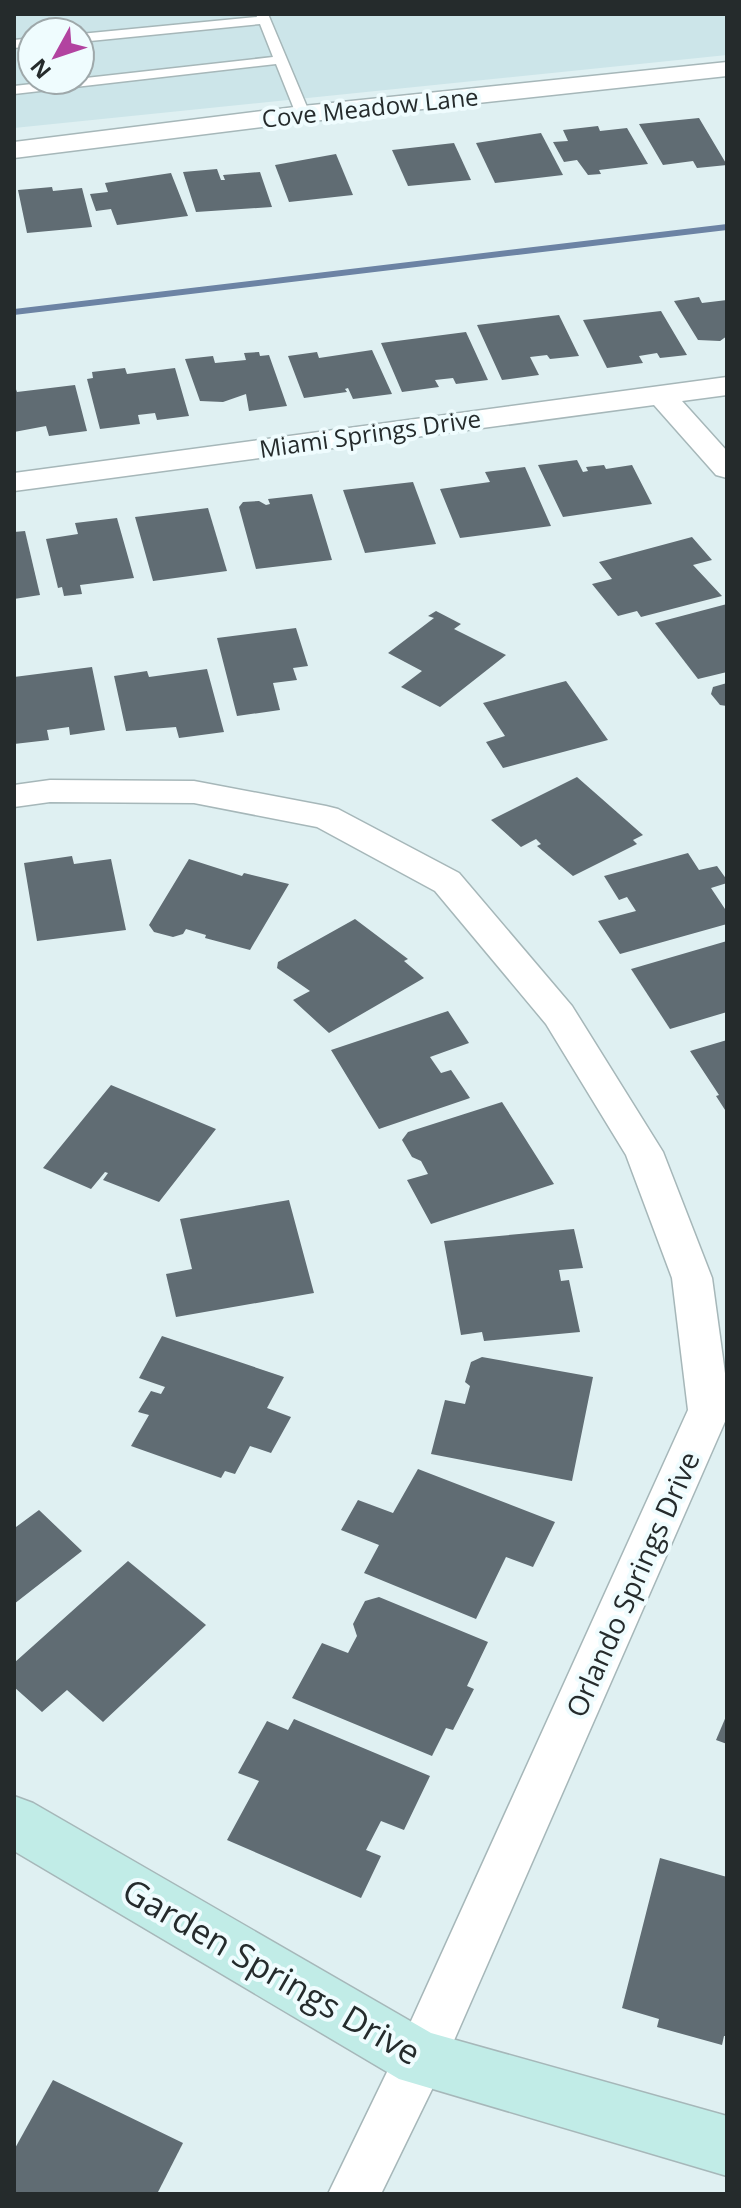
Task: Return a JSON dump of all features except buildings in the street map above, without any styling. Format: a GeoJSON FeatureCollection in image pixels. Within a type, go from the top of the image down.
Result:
{"type":"FeatureCollection","features":[{"type":"Feature","properties":{"kind":"street","name":"Cove Meadow Lane"},"geometry":{"type":"LineString","coordinates":[[14,150],[303,114],[727,69]]}},
{"type":"Feature","properties":{"kind":"street","name":"Miami Springs Drive"},"geometry":{"type":"LineString","coordinates":[[14,482],[727,386]]}},
{"type":"Feature","properties":{"kind":"street"},"geometry":{"type":"LineString","coordinates":[[659,393],[727,469]]}},
{"type":"Feature","properties":{"kind":"street","name":"Orlando Springs Drive"},"geometry":{"type":"LineString","coordinates":[[14,796],[50,791],[194,792],[326,817],[447,882],[559,1015],[644,1152],[692,1278],[709,1410],[420,2059],[354,2194]]}},
{"type":"Feature","properties":{"kind":"street","name":"Garden Springs Drive"},"geometry":{"type":"LineString","coordinates":[[14,1821],[219,1944],[420,2059],[727,2146]]}},
{"type":"Feature","properties":{"kind":"lane"},"geometry":{"type":"LineString","coordinates":[[96,36],[263,17],[303,114]]}},
{"type":"Feature","properties":{"kind":"lane"},"geometry":{"type":"LineString","coordinates":[[14,90],[281,60]]}},
{"type":"Feature","properties":{"kind":"shaded area"},"geometry":{"type":"Polygon","coordinates":[[[14,14],[727,14],[727,55],[14,128],[14,14]]]}},
{"type":"Feature","properties":{"kind":"waterway"},"geometry":{"type":"LineString","coordinates":[[14,312],[727,227]]}}]}
